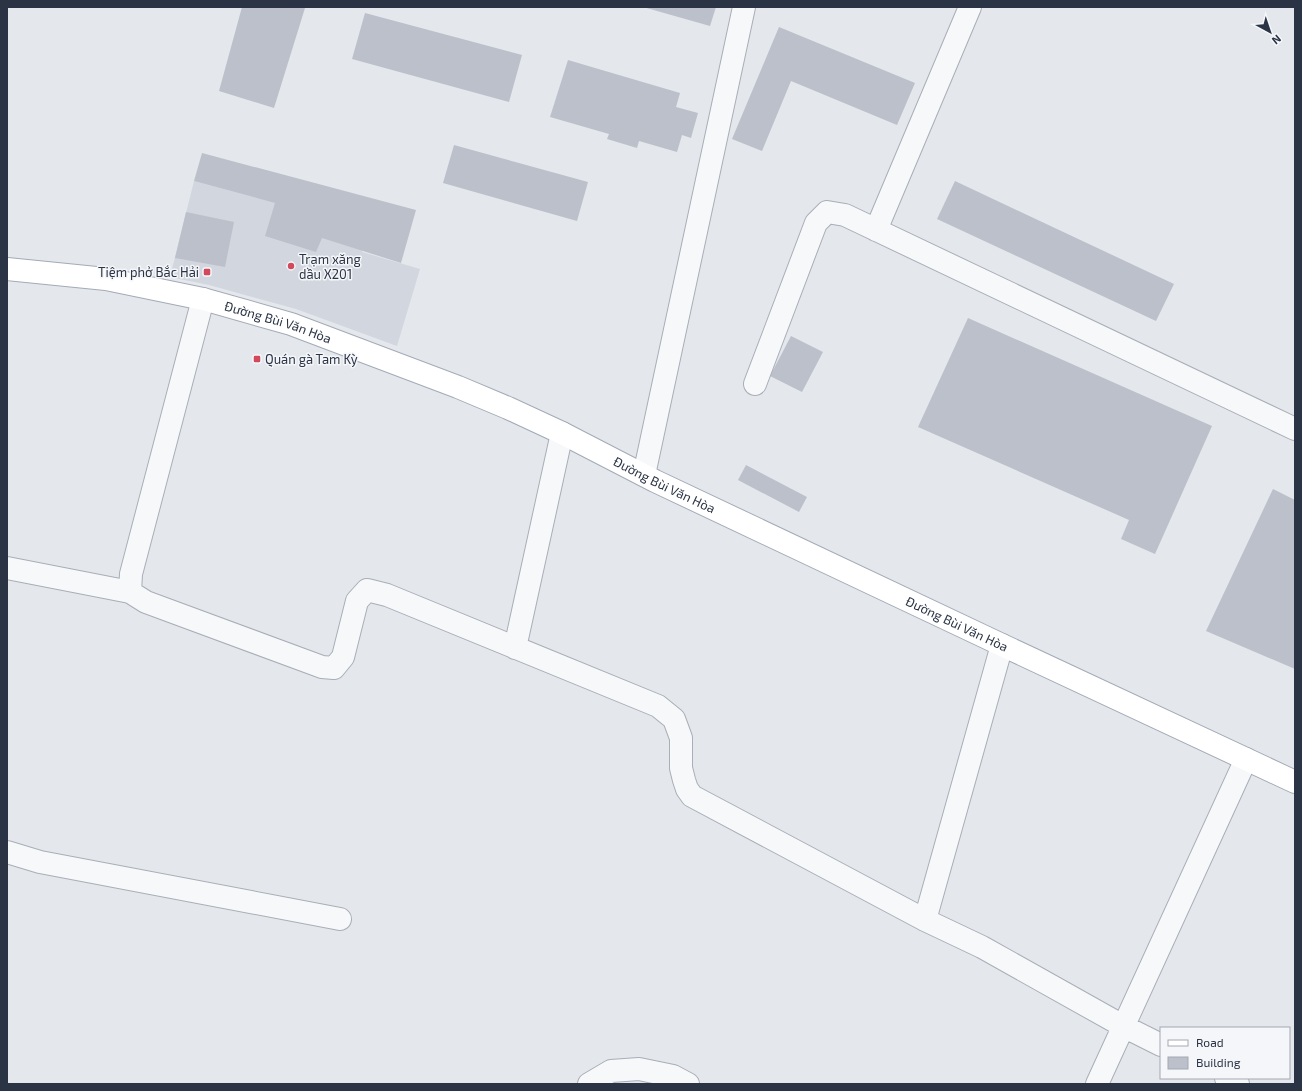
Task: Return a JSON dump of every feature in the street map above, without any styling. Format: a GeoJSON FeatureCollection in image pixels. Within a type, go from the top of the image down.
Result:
{"type":"FeatureCollection","features":[{"type":"Feature","properties":{"kind":"main road","name":"Đường Bùi Văn Hòa"},"geometry":{"type":"LineString","coordinates":[[7,269],[106,279],[203,299],[291,324],[393,362],[508,408],[562,433],[644,475],[1295,782]]}},
{"type":"Feature","properties":{"kind":"street"},"geometry":{"type":"LineString","coordinates":[[644,475],[744,7]]}},
{"type":"Feature","properties":{"kind":"street"},"geometry":{"type":"LineString","coordinates":[[876,230],[970,7]]}},
{"type":"Feature","properties":{"kind":"street"},"geometry":{"type":"LineString","coordinates":[[755,384],[816,223],[827,212],[845,215],[1295,429]]}},
{"type":"Feature","properties":{"kind":"street"},"geometry":{"type":"LineString","coordinates":[[130,592],[131,574],[203,299]]}},
{"type":"Feature","properties":{"kind":"street"},"geometry":{"type":"LineString","coordinates":[[515,648],[562,433]]}},
{"type":"Feature","properties":{"kind":"street"},"geometry":{"type":"LineString","coordinates":[[7,568],[130,592],[146,602],[322,667],[334,668],[342,657],[357,602],[367,590],[387,595],[658,706],[674,719],[681,738],[681,768],[687,789],[692,796],[925,920],[982,947],[1123,1026],[1160,1044]]}},
{"type":"Feature","properties":{"kind":"street"},"geometry":{"type":"LineString","coordinates":[[925,920],[1002,645]]}},
{"type":"Feature","properties":{"kind":"street"},"geometry":{"type":"LineString","coordinates":[[1097,1084],[1246,759]]}},
{"type":"Feature","properties":{"kind":"street"},"geometry":{"type":"LineString","coordinates":[[7,852],[40,862],[340,918]]}},
{"type":"Feature","properties":{"kind":"street"},"geometry":{"type":"LineString","coordinates":[[589,1084],[611,1071],[639,1069],[673,1076],[688,1084]]}},
{"type":"Feature","properties":{"kind":"street"},"geometry":{"type":"LineString","coordinates":[[1228,1079],[1238,1084]]}},
{"type":"Feature","properties":{"kind":"shaded area","name":"Trạm xăng dầu X201"},"geometry":{"type":"Polygon","coordinates":[[[194,181],[369,228],[362,252],[420,269],[397,346],[296,309],[209,285],[170,277],[194,181]]]}},
{"type":"Feature","properties":{"kind":"building"},"geometry":{"type":"Polygon","coordinates":[[[242,7],[305,8],[274,108],[219,91],[242,7]]]}},
{"type":"Feature","properties":{"kind":"building"},"geometry":{"type":"Polygon","coordinates":[[[643,7],[716,7],[710,26],[643,7]]]}},
{"type":"Feature","properties":{"kind":"building"},"geometry":{"type":"Polygon","coordinates":[[[365,13],[522,55],[509,102],[352,59],[365,13]]]}},
{"type":"Feature","properties":{"kind":"building"},"geometry":{"type":"Polygon","coordinates":[[[779,27],[915,83],[897,125],[791,81],[762,151],[732,139],[779,27]]]}},
{"type":"Feature","properties":{"kind":"building"},"geometry":{"type":"Polygon","coordinates":[[[568,60],[680,93],[676,107],[698,113],[691,138],[682,135],[677,152],[639,141],[637,148],[607,139],[609,134],[550,117],[568,60]]]}},
{"type":"Feature","properties":{"kind":"building"},"geometry":{"type":"Polygon","coordinates":[[[454,145],[588,182],[577,221],[443,183],[454,145]]]}},
{"type":"Feature","properties":{"kind":"building"},"geometry":{"type":"Polygon","coordinates":[[[202,153],[416,210],[401,263],[322,238],[316,252],[265,236],[275,203],[194,181],[202,153]]]}},
{"type":"Feature","properties":{"kind":"building"},"geometry":{"type":"Polygon","coordinates":[[[955,181],[1174,284],[1156,321],[937,219],[955,181]]]}},
{"type":"Feature","properties":{"kind":"building"},"geometry":{"type":"Polygon","coordinates":[[[186,212],[234,222],[225,267],[175,258],[186,212]]]}},
{"type":"Feature","properties":{"kind":"building"},"geometry":{"type":"Polygon","coordinates":[[[968,318],[1212,426],[1155,554],[1121,539],[1129,520],[918,427],[968,318]]]}},
{"type":"Feature","properties":{"kind":"building"},"geometry":{"type":"Polygon","coordinates":[[[791,336],[823,352],[802,392],[770,376],[791,336]]]}},
{"type":"Feature","properties":{"kind":"building"},"geometry":{"type":"Polygon","coordinates":[[[746,465],[807,497],[799,512],[738,480],[746,465]]]}},
{"type":"Feature","properties":{"kind":"building"},"geometry":{"type":"Polygon","coordinates":[[[1273,489],[1295,500],[1295,669],[1206,631],[1273,489]]]}},
{"type":"Feature","properties":{"kind":"place","name":"Trạm xăng dầu X201"},"geometry":{"type":"Point","coordinates":[291,266]}},
{"type":"Feature","properties":{"kind":"place","name":"Tiệm phở Bắc Hải"},"geometry":{"type":"Point","coordinates":[207,272]}},
{"type":"Feature","properties":{"kind":"place","name":"Quán gà Tam Kỳ"},"geometry":{"type":"Point","coordinates":[257,359]}}]}
